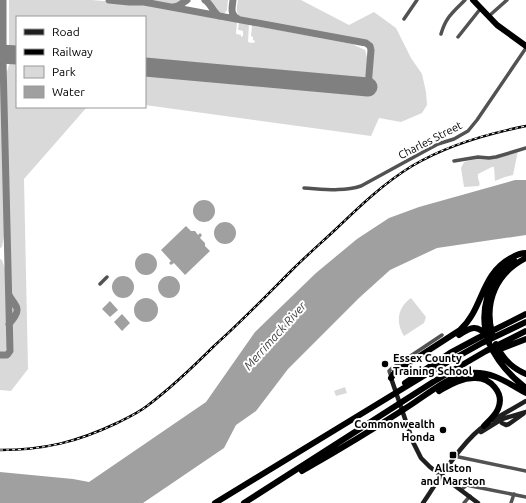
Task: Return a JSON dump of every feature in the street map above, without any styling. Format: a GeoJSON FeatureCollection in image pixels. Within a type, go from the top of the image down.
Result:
{"type":"FeatureCollection","features":[{"type":"Feature","properties":{"kind":"highway"},"geometry":{"type":"LineString","coordinates":[[473,0],[505,31],[526,47]]}},
{"type":"Feature","properties":{"kind":"highway"},"geometry":{"type":"LineString","coordinates":[[391,378],[395,372],[460,330],[471,317],[489,278],[497,268],[506,260],[521,253],[526,253]]}},
{"type":"Feature","properties":{"kind":"highway"},"geometry":{"type":"LineString","coordinates":[[526,253],[503,269],[489,290],[485,311],[485,322],[488,338],[493,350],[501,364],[526,388]]}},
{"type":"Feature","properties":{"kind":"highway"},"geometry":{"type":"LineString","coordinates":[[526,258],[512,267],[499,281],[492,298],[489,314],[492,334],[502,356],[514,368],[526,374]]}},
{"type":"Feature","properties":{"kind":"highway"},"geometry":{"type":"LineString","coordinates":[[215,503],[401,388],[430,372],[497,328],[526,314]]}},
{"type":"Feature","properties":{"kind":"highway"},"geometry":{"type":"LineString","coordinates":[[480,340],[500,334],[526,322]]}},
{"type":"Feature","properties":{"kind":"highway"},"geometry":{"type":"LineString","coordinates":[[391,378],[468,329],[478,328],[488,338]]}},
{"type":"Feature","properties":{"kind":"highway"},"geometry":{"type":"LineString","coordinates":[[244,503],[459,366],[504,345],[526,331]]}},
{"type":"Feature","properties":{"kind":"highway"},"geometry":{"type":"LineString","coordinates":[[504,345],[526,339]]}},
{"type":"Feature","properties":{"kind":"highway"},"geometry":{"type":"LineString","coordinates":[[259,494],[297,474],[397,414],[448,381],[459,376],[470,373],[492,375],[503,379],[526,393]]}},
{"type":"Feature","properties":{"kind":"highway"},"geometry":{"type":"LineString","coordinates":[[408,407],[464,379],[483,378],[491,383],[497,390],[500,404],[494,416],[484,426]]}},
{"type":"Feature","properties":{"kind":"main road"},"geometry":{"type":"LineString","coordinates":[[391,378],[416,448],[426,464],[478,503]]}},
{"type":"Feature","properties":{"kind":"main road"},"geometry":{"type":"LineString","coordinates":[[423,503],[454,456],[470,438],[484,426],[526,401]]}},
{"type":"Feature","properties":{"kind":"main road"},"geometry":{"type":"LineString","coordinates":[[500,420],[501,416],[506,412]]}},
{"type":"Feature","properties":{"kind":"main road"},"geometry":{"type":"LineString","coordinates":[[454,456],[482,431],[506,417],[526,412]]}},
{"type":"Feature","properties":{"kind":"main road"},"geometry":{"type":"LineString","coordinates":[[500,420],[504,425],[509,424],[526,412]]}},
{"type":"Feature","properties":{"kind":"street"},"geometry":{"type":"LineString","coordinates":[[404,19],[417,0]]}},
{"type":"Feature","properties":{"kind":"street"},"geometry":{"type":"LineString","coordinates":[[441,34],[444,24],[450,15],[465,0]]}},
{"type":"Feature","properties":{"kind":"street"},"geometry":{"type":"LineString","coordinates":[[489,16],[507,0]]}},
{"type":"Feature","properties":{"kind":"street"},"geometry":{"type":"LineString","coordinates":[[458,37],[481,8]]}},
{"type":"Feature","properties":{"kind":"street","name":"Charles Street"},"geometry":{"type":"LineString","coordinates":[[304,188],[347,189],[361,186],[431,148],[462,135],[468,131],[477,120],[526,47]]}},
{"type":"Feature","properties":{"kind":"street"},"geometry":{"type":"LineString","coordinates":[[454,161],[474,157],[496,157],[526,148]]}},
{"type":"Feature","properties":{"kind":"street"},"geometry":{"type":"LineString","coordinates":[[100,284],[107,277]]}},
{"type":"Feature","properties":{"kind":"street"},"geometry":{"type":"LineString","coordinates":[[391,378],[389,371],[391,369],[442,335]]}},
{"type":"Feature","properties":{"kind":"street"},"geometry":{"type":"LineString","coordinates":[[454,456],[526,471]]}},
{"type":"Feature","properties":{"kind":"street"},"geometry":{"type":"LineString","coordinates":[[461,490],[468,485],[526,497]]}},
{"type":"Feature","properties":{"kind":"street"},"geometry":{"type":"LineString","coordinates":[[511,503],[514,494]]}},
{"type":"Feature","properties":{"kind":"street"},"geometry":{"type":"LineString","coordinates":[[464,503],[470,496]]}},
{"type":"Feature","properties":{"kind":"green space"},"geometry":{"type":"Polygon","coordinates":[[[9,0],[91,0],[143,4],[237,22],[236,34],[241,35],[241,37],[243,36],[243,31],[238,29],[239,22],[249,24],[248,42],[252,43],[255,41],[251,36],[252,25],[352,44],[365,50],[368,70],[363,80],[146,61],[146,16],[16,16],[16,49],[9,48],[9,0]]]}},
{"type":"Feature","properties":{"kind":"green space"},"geometry":{"type":"Polygon","coordinates":[[[146,0],[183,0],[175,6],[146,0]]]}},
{"type":"Feature","properties":{"kind":"green space"},"geometry":{"type":"Polygon","coordinates":[[[209,0],[228,0],[227,10],[224,14],[219,14],[209,0]]]}},
{"type":"Feature","properties":{"kind":"green space"},"geometry":{"type":"Polygon","coordinates":[[[238,0],[301,0],[349,25],[374,12],[396,28],[411,58],[422,74],[427,105],[422,113],[401,122],[379,118],[371,136],[146,105],[146,74],[370,94],[374,50],[373,46],[367,42],[241,18],[237,12],[238,0]]]}},
{"type":"Feature","properties":{"kind":"green space"},"geometry":{"type":"Polygon","coordinates":[[[10,61],[16,62],[16,108],[86,108],[24,179],[28,369],[11,391],[0,390],[0,358],[8,356],[12,351],[12,323],[19,316],[18,303],[11,296],[7,142],[7,72],[10,61]]]}},
{"type":"Feature","properties":{"kind":"green space"},"geometry":{"type":"Polygon","coordinates":[[[0,69],[5,202],[4,236],[2,247],[0,248],[0,69]]]}},
{"type":"Feature","properties":{"kind":"green space"},"geometry":{"type":"Polygon","coordinates":[[[518,151],[513,175],[495,181],[494,167],[492,167],[478,174],[480,183],[479,186],[464,187],[461,168],[464,162],[518,151]]]}},
{"type":"Feature","properties":{"kind":"green space"},"geometry":{"type":"Polygon","coordinates":[[[0,259],[2,260],[5,269],[8,345],[6,351],[0,353],[0,259]]]}},
{"type":"Feature","properties":{"kind":"green space"},"geometry":{"type":"Polygon","coordinates":[[[411,298],[426,317],[424,323],[404,336],[399,325],[399,315],[403,306],[411,298]]]}},
{"type":"Feature","properties":{"kind":"green space"},"geometry":{"type":"Polygon","coordinates":[[[345,387],[347,393],[336,396],[334,391],[345,387]]]}},
{"type":"Feature","properties":{"kind":"water","name":"Merrimack River"},"geometry":{"type":"Polygon","coordinates":[[[515,180],[526,180],[526,235],[437,248],[390,270],[359,298],[288,369],[256,411],[236,425],[224,448],[143,503],[0,503],[0,472],[89,482],[206,402],[255,332],[316,273],[357,239],[389,218],[419,207],[515,180]]]}},
{"type":"Feature","properties":{"kind":"water"},"geometry":{"type":"Polygon","coordinates":[[[204,200],[212,203],[215,211],[212,219],[204,222],[196,219],[193,211],[196,203],[204,200]]]}},
{"type":"Feature","properties":{"kind":"water"},"geometry":{"type":"Polygon","coordinates":[[[225,222],[233,225],[236,233],[233,241],[225,244],[217,241],[214,233],[217,225],[225,222]]]}},
{"type":"Feature","properties":{"kind":"water"},"geometry":{"type":"Polygon","coordinates":[[[186,226],[191,231],[195,231],[198,235],[200,233],[202,235],[200,238],[210,251],[185,275],[174,263],[171,265],[169,263],[171,261],[161,250],[186,226]]]}},
{"type":"Feature","properties":{"kind":"water"},"geometry":{"type":"Polygon","coordinates":[[[146,253],[154,256],[157,264],[154,272],[146,275],[138,272],[135,264],[138,256],[146,253]]]}},
{"type":"Feature","properties":{"kind":"water"},"geometry":{"type":"Polygon","coordinates":[[[123,276],[131,279],[134,287],[131,295],[123,298],[115,295],[112,287],[115,279],[123,276]]]}},
{"type":"Feature","properties":{"kind":"water"},"geometry":{"type":"Polygon","coordinates":[[[169,276],[177,279],[180,287],[177,295],[169,298],[161,295],[158,287],[161,279],[169,276]]]}},
{"type":"Feature","properties":{"kind":"water"},"geometry":{"type":"Polygon","coordinates":[[[146,298],[154,302],[158,310],[154,318],[146,322],[138,318],[134,310],[138,302],[146,298]]]}},
{"type":"Feature","properties":{"kind":"water"},"geometry":{"type":"Polygon","coordinates":[[[110,301],[118,310],[110,317],[102,309],[110,301]]]}},
{"type":"Feature","properties":{"kind":"water"},"geometry":{"type":"Polygon","coordinates":[[[122,314],[130,323],[122,331],[114,322],[122,314]]]}},
{"type":"Feature","properties":{"kind":"taxiway"},"geometry":{"type":"LineString","coordinates":[[0,355],[7,355],[10,351],[3,61],[3,0]]}},
{"type":"Feature","properties":{"kind":"taxiway"},"geometry":{"type":"LineString","coordinates":[[109,0],[144,2],[366,43],[370,46],[371,50],[368,87]]}},
{"type":"Feature","properties":{"kind":"taxiway"},"geometry":{"type":"LineString","coordinates":[[174,7],[187,0]]}},
{"type":"Feature","properties":{"kind":"taxiway"},"geometry":{"type":"LineString","coordinates":[[205,0],[219,16]]}},
{"type":"Feature","properties":{"kind":"taxiway"},"geometry":{"type":"LineString","coordinates":[[233,0],[233,13],[238,19]]}},
{"type":"Feature","properties":{"kind":"taxiway"},"geometry":{"type":"LineString","coordinates":[[9,295],[17,307],[17,313],[9,324]]}},
{"type":"Feature","properties":{"kind":"runway"},"geometry":{"type":"LineString","coordinates":[[0,54],[16,55]]}},
{"type":"Feature","properties":{"kind":"runway"},"geometry":{"type":"LineString","coordinates":[[146,67],[368,87]]}},
{"type":"Feature","properties":{"kind":"railway"},"geometry":{"type":"LineString","coordinates":[[0,450],[16,450],[60,444],[102,430],[140,411],[182,377],[303,260],[382,187],[412,166],[453,146],[526,126]]}},
{"type":"Feature","properties":{"kind":"place","name":"Essex County Training School"},"geometry":{"type":"Point","coordinates":[385,364]}},
{"type":"Feature","properties":{"kind":"place","name":"Commonwealth Honda"},"geometry":{"type":"Point","coordinates":[443,430]}},
{"type":"Feature","properties":{"kind":"place","name":"Allston and Marston"},"geometry":{"type":"Point","coordinates":[453,455]}}]}
